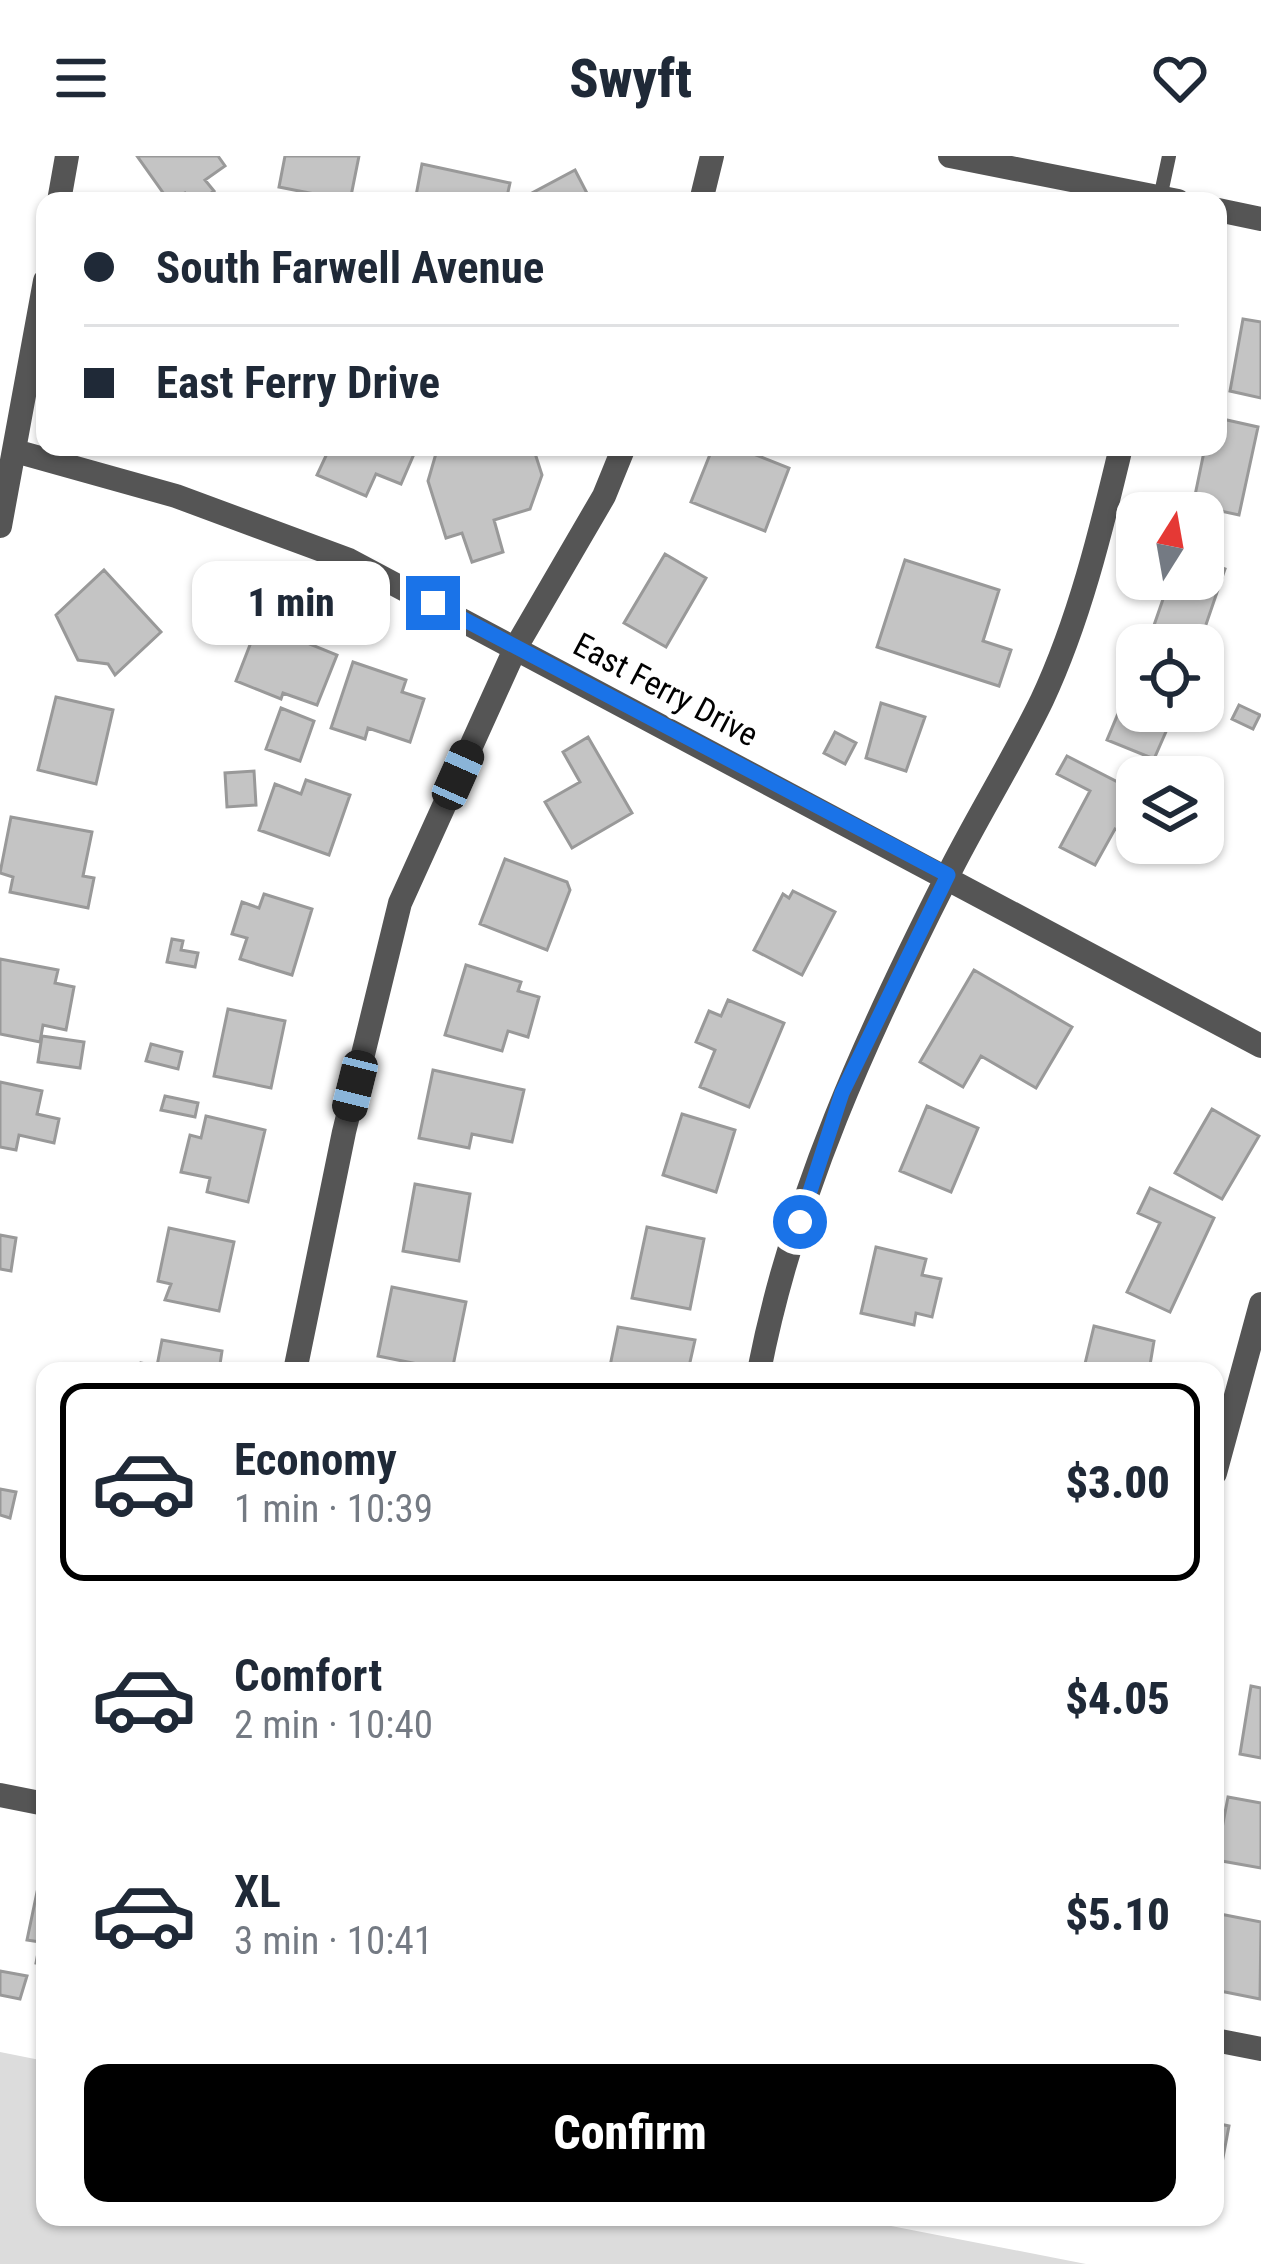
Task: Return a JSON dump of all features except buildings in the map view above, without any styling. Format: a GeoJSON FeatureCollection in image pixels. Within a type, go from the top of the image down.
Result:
{"type":"FeatureCollection","features":[{"type":"Feature","properties":{"kind":"street"},"geometry":{"type":"LineString","coordinates":[[61,192],[67,156]]}},
{"type":"Feature","properties":{"kind":"street"},"geometry":{"type":"LineString","coordinates":[[703,192],[712,156]]}},
{"type":"Feature","properties":{"kind":"street"},"geometry":{"type":"LineString","coordinates":[[950,156],[1132,192]]}},
{"type":"Feature","properties":{"kind":"street"},"geometry":{"type":"LineString","coordinates":[[1227,210],[1260,211]]}},
{"type":"Feature","properties":{"kind":"street"},"geometry":{"type":"LineString","coordinates":[[0,526],[36,332]]}},
{"type":"Feature","properties":{"kind":"street","name":"East Ferry Drive"},"geometry":{"type":"LineString","coordinates":[[15,451],[176,496],[349,560],[948,875],[1261,1046]]}},
{"type":"Feature","properties":{"kind":"street"},"geometry":{"type":"LineString","coordinates":[[297,1362],[344,1132],[400,903],[516,647],[604,496],[620,456]]}},
{"type":"Feature","properties":{"kind":"street"},"geometry":{"type":"LineString","coordinates":[[762,1362],[772,1307],[842,1093],[948,875],[1043,698],[1100,536],[1118,456]]}},
{"type":"Feature","properties":{"kind":"street"},"geometry":{"type":"LineString","coordinates":[[1224,1440],[1261,1304]]}},
{"type":"Feature","properties":{"kind":"street"},"geometry":{"type":"LineString","coordinates":[[0,1795],[36,1802]]}},
{"type":"Feature","properties":{"kind":"street"},"geometry":{"type":"LineString","coordinates":[[1224,2042],[1261,2049]]}},
{"type":"Feature","properties":{"kind":"lane"},"geometry":{"type":"LineString","coordinates":[[1169,156],[1172,192]]}},
{"type":"Feature","properties":{"kind":"shaded area"},"geometry":{"type":"Polygon","coordinates":[[[0,2052],[36,2059],[36,2226],[891,2226],[1086,2264],[0,2264],[0,2052]]]}},
{"type":"Feature","properties":{"kind":"route"},"geometry":{"type":"LineString","coordinates":[[433,603],[948,875],[842,1093],[800,1222]]}}]}
